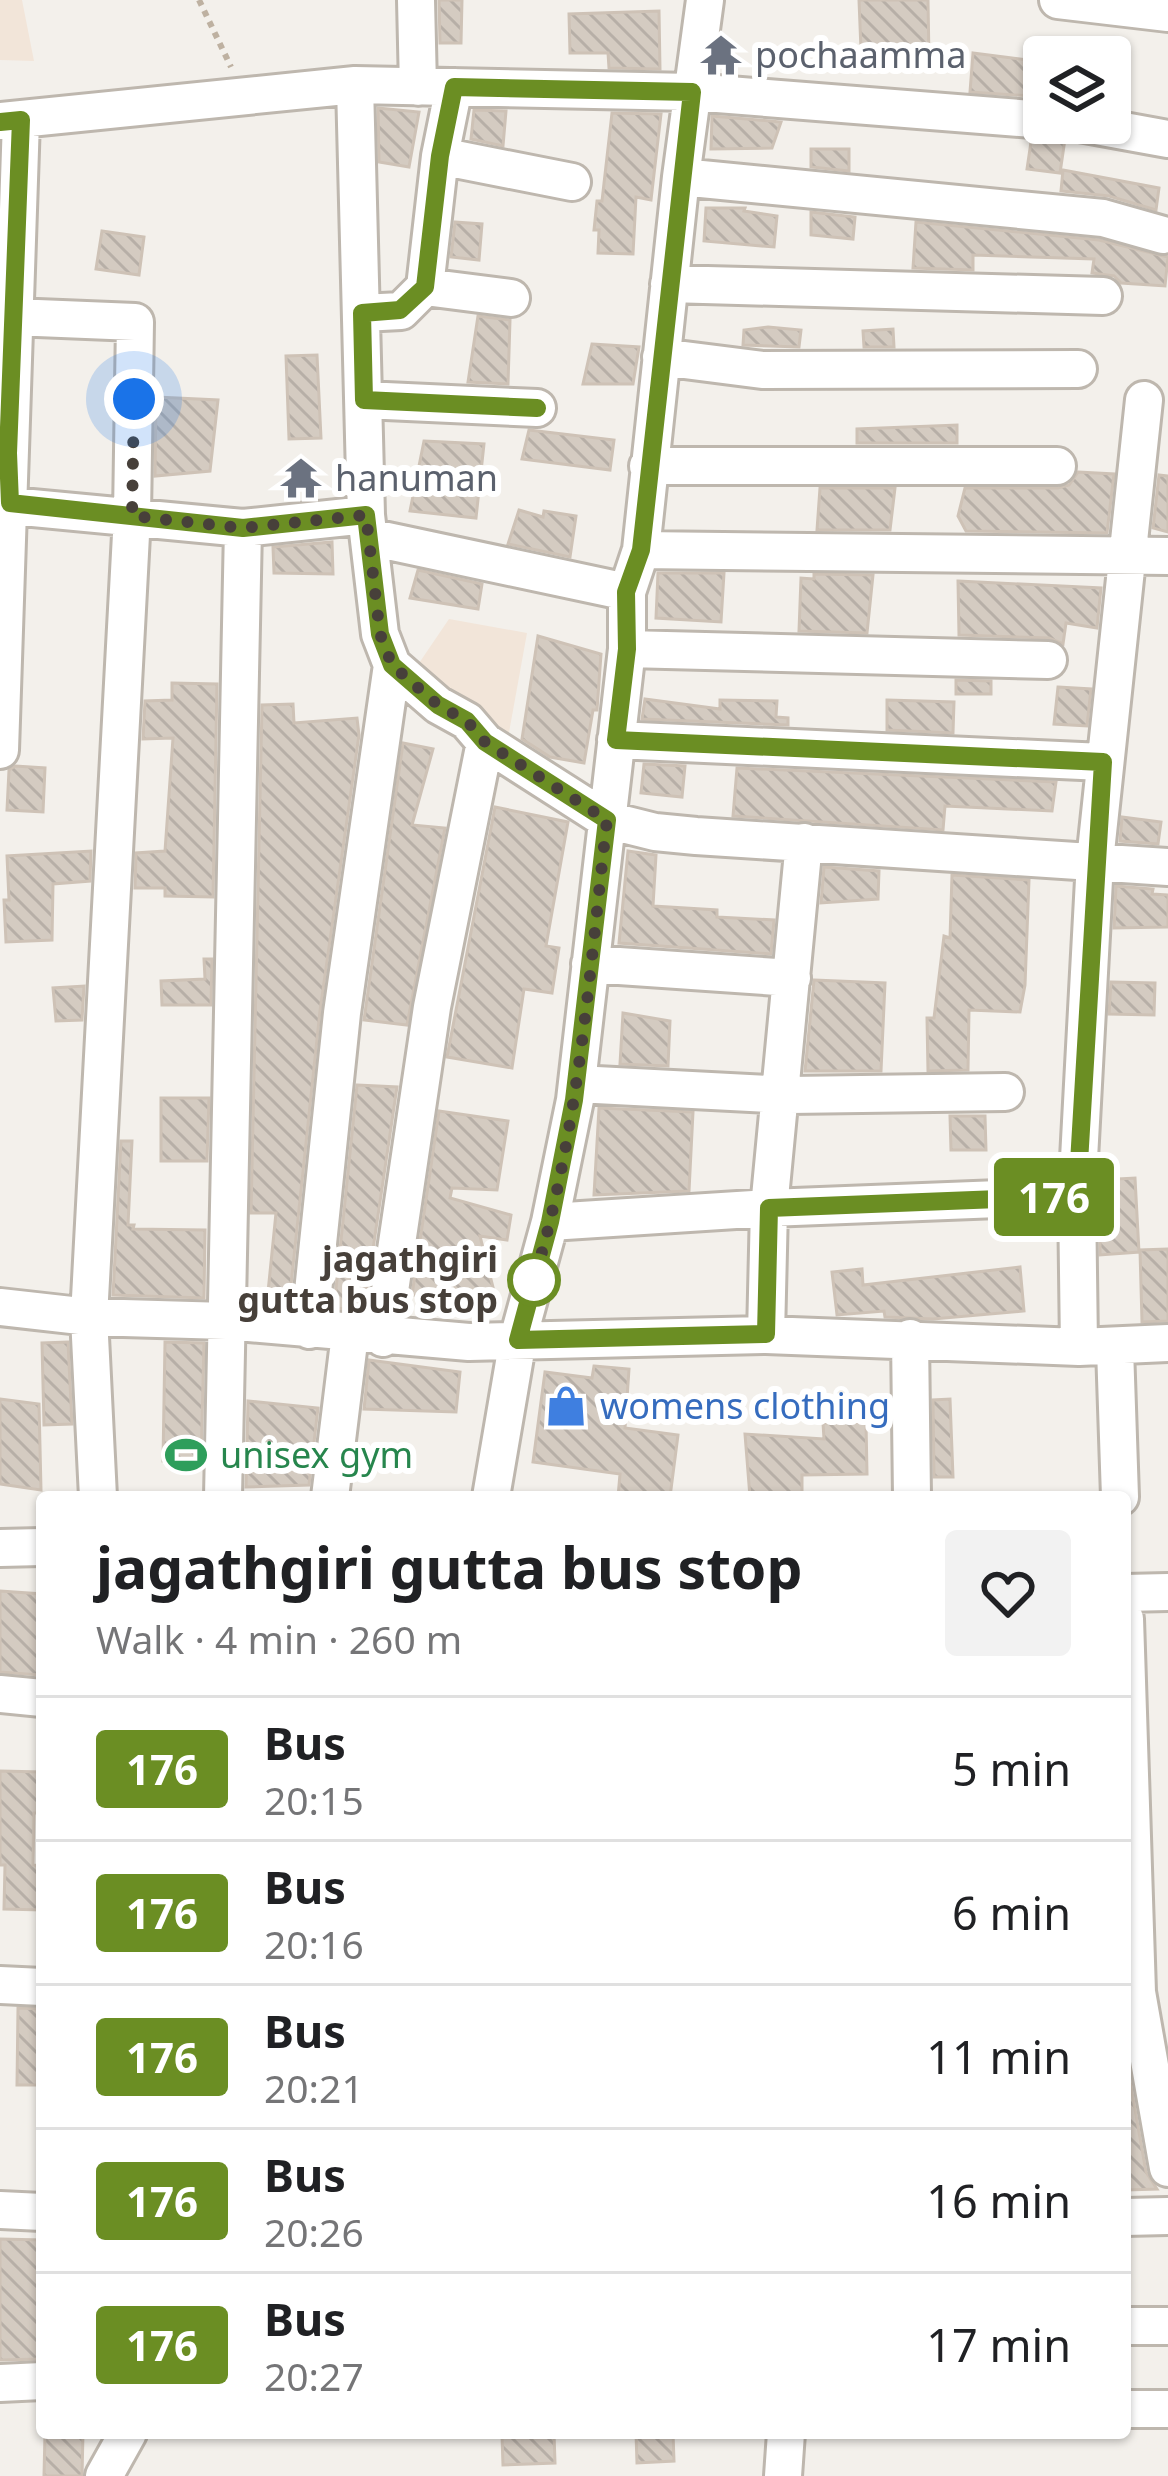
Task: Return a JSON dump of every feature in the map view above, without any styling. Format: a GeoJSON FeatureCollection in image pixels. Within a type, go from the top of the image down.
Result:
{"type":"FeatureCollection","features":[{"type":"Feature","properties":{"kind":"street"},"geometry":{"type":"LineString","coordinates":[[362,313],[400,310],[425,287],[440,156],[436,87],[416,0]]}},
{"type":"Feature","properties":{"kind":"street"},"geometry":{"type":"LineString","coordinates":[[491,1491],[518,1340],[550,1222],[577,1084],[627,649],[626,592],[641,550],[705,0]]}},
{"type":"Feature","properties":{"kind":"street"},"geometry":{"type":"LineString","coordinates":[[1058,0],[1168,13]]}},
{"type":"Feature","properties":{"kind":"street"},"geometry":{"type":"LineString","coordinates":[[355,85],[368,526],[380,634],[392,665],[438,705],[467,721],[485,742],[607,820],[655,832],[1168,868]]}},
{"type":"Feature","properties":{"kind":"street"},"geometry":{"type":"LineString","coordinates":[[0,750],[14,317],[10,121],[355,85],[692,92],[1023,118]]}},
{"type":"Feature","properties":{"kind":"street"},"geometry":{"type":"LineString","coordinates":[[1131,133],[1168,140]]}},
{"type":"Feature","properties":{"kind":"street"},"geometry":{"type":"LineString","coordinates":[[440,156],[572,182]]}},
{"type":"Feature","properties":{"kind":"street"},"geometry":{"type":"LineString","coordinates":[[681,177],[1103,218],[1162,235]]}},
{"type":"Feature","properties":{"kind":"street"},"geometry":{"type":"LineString","coordinates":[[669,284],[1103,296]]}},
{"type":"Feature","properties":{"kind":"street"},"geometry":{"type":"LineString","coordinates":[[425,287],[511,298]]}},
{"type":"Feature","properties":{"kind":"street"},"geometry":{"type":"LineString","coordinates":[[14,317],[135,322],[132,516],[89,1317],[98,1491]]}},
{"type":"Feature","properties":{"kind":"street"},"geometry":{"type":"LineString","coordinates":[[661,357],[762,370],[1078,369]]}},
{"type":"Feature","properties":{"kind":"street"},"geometry":{"type":"LineString","coordinates":[[364,400],[537,408]]}},
{"type":"Feature","properties":{"kind":"street"},"geometry":{"type":"LineString","coordinates":[[1119,1491],[1077,1196],[1103,762],[1144,400]]}},
{"type":"Feature","properties":{"kind":"street"},"geometry":{"type":"LineString","coordinates":[[648,466],[1057,466]]}},
{"type":"Feature","properties":{"kind":"street"},"geometry":{"type":"LineString","coordinates":[[5,504],[243,528],[368,526],[626,592]]}},
{"type":"Feature","properties":{"kind":"street"},"geometry":{"type":"LineString","coordinates":[[223,1491],[243,528]]}},
{"type":"Feature","properties":{"kind":"street"},"geometry":{"type":"LineString","coordinates":[[641,550],[1168,556]]}},
{"type":"Feature","properties":{"kind":"street"},"geometry":{"type":"LineString","coordinates":[[627,649],[1048,660]]}},
{"type":"Feature","properties":{"kind":"street"},"geometry":{"type":"LineString","coordinates":[[309,1330],[342,1012],[392,665]]}},
{"type":"Feature","properties":{"kind":"street"},"geometry":{"type":"LineString","coordinates":[[616,740],[1103,762]]}},
{"type":"Feature","properties":{"kind":"street"},"geometry":{"type":"LineString","coordinates":[[331,1491],[367,1336],[485,742]]}},
{"type":"Feature","properties":{"kind":"street"},"geometry":{"type":"LineString","coordinates":[[766,1334],[769,1208],[804,842]]}},
{"type":"Feature","properties":{"kind":"street"},"geometry":{"type":"LineString","coordinates":[[590,964],[792,978]]}},
{"type":"Feature","properties":{"kind":"street"},"geometry":{"type":"LineString","coordinates":[[577,1084],[778,1094],[1005,1092]]}},
{"type":"Feature","properties":{"kind":"street"},"geometry":{"type":"LineString","coordinates":[[550,1222],[1077,1196]]}},
{"type":"Feature","properties":{"kind":"street"},"geometry":{"type":"LineString","coordinates":[[0,1306],[89,1317],[226,1321],[469,1342],[766,1334],[1097,1348],[1168,1343]]}},
{"type":"Feature","properties":{"kind":"street"},"geometry":{"type":"LineString","coordinates":[[910,1338],[912,1491]]}},
{"type":"Feature","properties":{"kind":"street"},"geometry":{"type":"LineString","coordinates":[[0,1548],[36,1547]]}},
{"type":"Feature","properties":{"kind":"street"},"geometry":{"type":"LineString","coordinates":[[1131,1593],[1168,1592]]}},
{"type":"Feature","properties":{"kind":"street"},"geometry":{"type":"LineString","coordinates":[[0,1694],[36,1697]]}},
{"type":"Feature","properties":{"kind":"street"},"geometry":{"type":"LineString","coordinates":[[0,1985],[36,1987]]}},
{"type":"Feature","properties":{"kind":"street"},"geometry":{"type":"LineString","coordinates":[[1131,1991],[1137,2073],[1168,2168]]}},
{"type":"Feature","properties":{"kind":"street"},"geometry":{"type":"LineString","coordinates":[[0,2210],[36,2212]]}},
{"type":"Feature","properties":{"kind":"street"},"geometry":{"type":"LineString","coordinates":[[1131,2217],[1168,2216]]}},
{"type":"Feature","properties":{"kind":"street"},"geometry":{"type":"LineString","coordinates":[[1131,2326],[1168,2326]]}},
{"type":"Feature","properties":{"kind":"street"},"geometry":{"type":"LineString","coordinates":[[0,2384],[36,2381]]}},
{"type":"Feature","properties":{"kind":"street"},"geometry":{"type":"LineString","coordinates":[[1131,2409],[1168,2409]]}},
{"type":"Feature","properties":{"kind":"street"},"geometry":{"type":"LineString","coordinates":[[104,2476],[125,2439]]}},
{"type":"Feature","properties":{"kind":"street"},"geometry":{"type":"LineString","coordinates":[[783,2476],[786,2439]]}},
{"type":"Feature","properties":{"kind":"path"},"geometry":{"type":"LineString","coordinates":[[199,0],[245,96]]}},
{"type":"Feature","properties":{"kind":"shaded area"},"geometry":{"type":"Polygon","coordinates":[[[0,0],[22,0],[34,61],[0,60],[0,0]]]}},
{"type":"Feature","properties":{"kind":"shaded area"},"geometry":{"type":"Polygon","coordinates":[[[449,619],[527,633],[508,738],[413,672],[449,619]]]}},
{"type":"Feature","properties":{"kind":"building"},"geometry":{"type":"Polygon","coordinates":[[[439,0],[462,0],[461,43],[440,43],[439,0]]]}},
{"type":"Feature","properties":{"kind":"building"},"geometry":{"type":"Polygon","coordinates":[[[859,0],[928,0],[929,60],[896,60],[896,48],[861,50],[859,0]]]}},
{"type":"Feature","properties":{"kind":"building"},"geometry":{"type":"Polygon","coordinates":[[[659,11],[660,69],[609,68],[608,53],[570,53],[569,14],[659,11]]]}},
{"type":"Feature","properties":{"kind":"building"},"geometry":{"type":"Polygon","coordinates":[[[973,53],[1023,59],[1023,96],[970,92],[973,53]]]}},
{"type":"Feature","properties":{"kind":"building"},"geometry":{"type":"Polygon","coordinates":[[[378,108],[419,112],[409,167],[379,162],[378,108]]]}},
{"type":"Feature","properties":{"kind":"building"},"geometry":{"type":"Polygon","coordinates":[[[474,110],[506,111],[503,146],[471,139],[474,110]]]}},
{"type":"Feature","properties":{"kind":"building"},"geometry":{"type":"Polygon","coordinates":[[[612,113],[661,114],[651,200],[636,197],[633,254],[598,253],[599,230],[594,230],[612,113]]]}},
{"type":"Feature","properties":{"kind":"building"},"geometry":{"type":"Polygon","coordinates":[[[712,116],[781,122],[772,148],[711,149],[712,116]]]}},
{"type":"Feature","properties":{"kind":"building"},"geometry":{"type":"Polygon","coordinates":[[[1031,144],[1064,144],[1060,173],[1027,169],[1031,144]]]}},
{"type":"Feature","properties":{"kind":"building"},"geometry":{"type":"Polygon","coordinates":[[[811,149],[849,149],[849,171],[811,167],[811,149]]]}},
{"type":"Feature","properties":{"kind":"building"},"geometry":{"type":"Polygon","coordinates":[[[1063,170],[1159,188],[1156,210],[1109,196],[1061,191],[1063,170]]]}},
{"type":"Feature","properties":{"kind":"building"},"geometry":{"type":"Polygon","coordinates":[[[706,208],[745,208],[777,216],[774,247],[704,241],[706,208]]]}},
{"type":"Feature","properties":{"kind":"building"},"geometry":{"type":"Polygon","coordinates":[[[811,212],[855,217],[853,239],[811,235],[811,212]]]}},
{"type":"Feature","properties":{"kind":"building"},"geometry":{"type":"Polygon","coordinates":[[[455,222],[482,224],[479,260],[451,257],[455,222]]]}},
{"type":"Feature","properties":{"kind":"building"},"geometry":{"type":"Polygon","coordinates":[[[916,222],[1099,240],[1168,257],[1165,286],[1121,283],[1114,276],[1092,273],[1094,259],[973,255],[973,270],[913,268],[916,222]]]}},
{"type":"Feature","properties":{"kind":"building"},"geometry":{"type":"Polygon","coordinates":[[[102,231],[144,237],[139,275],[96,269],[102,231]]]}},
{"type":"Feature","properties":{"kind":"building"},"geometry":{"type":"Polygon","coordinates":[[[478,316],[510,320],[508,384],[468,382],[478,316]]]}},
{"type":"Feature","properties":{"kind":"building"},"geometry":{"type":"Polygon","coordinates":[[[893,329],[894,347],[864,347],[863,331],[893,329]]]}},
{"type":"Feature","properties":{"kind":"building"},"geometry":{"type":"Polygon","coordinates":[[[744,330],[801,330],[799,347],[743,345],[744,330]]]}},
{"type":"Feature","properties":{"kind":"building"},"geometry":{"type":"Polygon","coordinates":[[[592,344],[639,347],[633,384],[583,384],[592,344]]]}},
{"type":"Feature","properties":{"kind":"building"},"geometry":{"type":"Polygon","coordinates":[[[317,355],[321,438],[289,439],[286,356],[317,355]]]}},
{"type":"Feature","properties":{"kind":"building"},"geometry":{"type":"Polygon","coordinates":[[[156,397],[218,400],[210,471],[155,476],[156,397]]]}},
{"type":"Feature","properties":{"kind":"building"},"geometry":{"type":"Polygon","coordinates":[[[957,425],[957,443],[857,443],[857,429],[957,425]]]}},
{"type":"Feature","properties":{"kind":"building"},"geometry":{"type":"Polygon","coordinates":[[[529,430],[614,440],[610,470],[522,459],[529,430]]]}},
{"type":"Feature","properties":{"kind":"building"},"geometry":{"type":"Polygon","coordinates":[[[424,441],[484,444],[476,518],[410,511],[424,441]]]}},
{"type":"Feature","properties":{"kind":"building"},"geometry":{"type":"Polygon","coordinates":[[[1078,472],[1114,474],[1107,533],[966,531],[958,516],[965,488],[1058,488],[1069,485],[1078,472]]]}},
{"type":"Feature","properties":{"kind":"building"},"geometry":{"type":"Polygon","coordinates":[[[1159,475],[1168,476],[1168,532],[1153,528],[1159,475]]]}},
{"type":"Feature","properties":{"kind":"building"},"geometry":{"type":"Polygon","coordinates":[[[820,488],[895,488],[890,530],[817,530],[820,488]]]}},
{"type":"Feature","properties":{"kind":"building"},"geometry":{"type":"Polygon","coordinates":[[[519,510],[543,517],[544,511],[576,516],[570,557],[508,544],[519,510]]]}},
{"type":"Feature","properties":{"kind":"building"},"geometry":{"type":"Polygon","coordinates":[[[332,542],[333,574],[274,573],[273,547],[332,542]]]}},
{"type":"Feature","properties":{"kind":"building"},"geometry":{"type":"Polygon","coordinates":[[[418,570],[482,584],[478,609],[410,598],[418,570]]]}},
{"type":"Feature","properties":{"kind":"building"},"geometry":{"type":"Polygon","coordinates":[[[658,573],[724,573],[721,622],[656,618],[658,573]]]}},
{"type":"Feature","properties":{"kind":"building"},"geometry":{"type":"Polygon","coordinates":[[[814,574],[873,575],[867,633],[799,631],[801,578],[814,579],[814,574]]]}},
{"type":"Feature","properties":{"kind":"building"},"geometry":{"type":"Polygon","coordinates":[[[958,581],[1101,588],[1097,628],[1066,623],[1063,644],[1049,638],[959,635],[958,581]]]}},
{"type":"Feature","properties":{"kind":"building"},"geometry":{"type":"Polygon","coordinates":[[[538,636],[601,654],[597,710],[593,710],[584,763],[550,757],[522,739],[538,636]]]}},
{"type":"Feature","properties":{"kind":"building"},"geometry":{"type":"Polygon","coordinates":[[[956,680],[991,681],[991,694],[956,694],[956,680]]]}},
{"type":"Feature","properties":{"kind":"building"},"geometry":{"type":"Polygon","coordinates":[[[172,683],[217,684],[213,897],[165,896],[165,888],[135,888],[136,853],[165,851],[173,738],[143,739],[145,701],[172,700],[172,683]]]}},
{"type":"Feature","properties":{"kind":"building"},"geometry":{"type":"Polygon","coordinates":[[[1058,687],[1091,689],[1087,726],[1054,724],[1058,687]]]}},
{"type":"Feature","properties":{"kind":"building"},"geometry":{"type":"Polygon","coordinates":[[[645,699],[720,709],[720,700],[777,701],[776,717],[788,718],[788,725],[642,719],[645,699]]]}},
{"type":"Feature","properties":{"kind":"building"},"geometry":{"type":"Polygon","coordinates":[[[887,700],[954,702],[953,733],[887,730],[887,700]]]}},
{"type":"Feature","properties":{"kind":"building"},"geometry":{"type":"Polygon","coordinates":[[[293,704],[294,723],[357,718],[359,735],[320,1011],[289,1304],[267,1302],[276,1213],[251,1213],[262,705],[293,704]]]}},
{"type":"Feature","properties":{"kind":"building"},"geometry":{"type":"Polygon","coordinates":[[[403,743],[433,749],[412,825],[445,828],[407,1025],[364,1020],[403,743]]]}},
{"type":"Feature","properties":{"kind":"building"},"geometry":{"type":"Polygon","coordinates":[[[644,764],[685,766],[682,797],[641,793],[644,764]]]}},
{"type":"Feature","properties":{"kind":"building"},"geometry":{"type":"Polygon","coordinates":[[[15,766],[45,768],[43,812],[7,810],[9,770],[15,766]]]}},
{"type":"Feature","properties":{"kind":"building"},"geometry":{"type":"Polygon","coordinates":[[[737,768],[1056,782],[1052,811],[945,806],[943,830],[733,816],[737,768]]]}},
{"type":"Feature","properties":{"kind":"building"},"geometry":{"type":"Polygon","coordinates":[[[495,807],[568,822],[546,946],[559,948],[552,993],[524,989],[512,1068],[447,1057],[495,807]]]}},
{"type":"Feature","properties":{"kind":"building"},"geometry":{"type":"Polygon","coordinates":[[[1122,817],[1161,822],[1158,844],[1120,841],[1122,817]]]}},
{"type":"Feature","properties":{"kind":"building"},"geometry":{"type":"Polygon","coordinates":[[[91,851],[90,881],[53,884],[52,940],[6,942],[7,856],[91,851]]]}},
{"type":"Feature","properties":{"kind":"building"},"geometry":{"type":"Polygon","coordinates":[[[628,851],[656,855],[653,906],[774,920],[771,954],[619,943],[628,851]]]}},
{"type":"Feature","properties":{"kind":"building"},"geometry":{"type":"Polygon","coordinates":[[[824,867],[879,871],[878,899],[821,903],[824,867]]]}},
{"type":"Feature","properties":{"kind":"building"},"geometry":{"type":"Polygon","coordinates":[[[952,875],[1029,880],[1025,985],[1020,1012],[969,1010],[968,1070],[928,1071],[927,1018],[934,1018],[944,936],[950,938],[952,875]]]}},
{"type":"Feature","properties":{"kind":"building"},"geometry":{"type":"Polygon","coordinates":[[[1116,886],[1168,895],[1168,927],[1114,928],[1116,886]]]}},
{"type":"Feature","properties":{"kind":"building"},"geometry":{"type":"Polygon","coordinates":[[[204,959],[212,959],[211,1005],[162,1005],[161,981],[205,979],[204,959]]]}},
{"type":"Feature","properties":{"kind":"building"},"geometry":{"type":"Polygon","coordinates":[[[814,980],[885,983],[881,1071],[805,1071],[814,980]]]}},
{"type":"Feature","properties":{"kind":"building"},"geometry":{"type":"Polygon","coordinates":[[[1111,982],[1155,983],[1154,1015],[1109,1014],[1111,982]]]}},
{"type":"Feature","properties":{"kind":"building"},"geometry":{"type":"Polygon","coordinates":[[[84,986],[82,1020],[56,1021],[53,988],[84,986]]]}},
{"type":"Feature","properties":{"kind":"building"},"geometry":{"type":"Polygon","coordinates":[[[623,1013],[670,1021],[668,1066],[620,1064],[623,1013]]]}},
{"type":"Feature","properties":{"kind":"building"},"geometry":{"type":"Polygon","coordinates":[[[357,1085],[397,1087],[364,1310],[334,1308],[357,1085]]]}},
{"type":"Feature","properties":{"kind":"building"},"geometry":{"type":"Polygon","coordinates":[[[161,1098],[209,1098],[207,1161],[161,1161],[161,1098]]]}},
{"type":"Feature","properties":{"kind":"building"},"geometry":{"type":"Polygon","coordinates":[[[599,1108],[693,1112],[689,1191],[594,1195],[599,1108]]]}},
{"type":"Feature","properties":{"kind":"building"},"geometry":{"type":"Polygon","coordinates":[[[439,1111],[508,1121],[497,1190],[452,1188],[450,1198],[511,1215],[507,1240],[480,1236],[497,1303],[412,1295],[439,1111]]]}},
{"type":"Feature","properties":{"kind":"building"},"geometry":{"type":"Polygon","coordinates":[[[950,1116],[985,1116],[986,1150],[951,1150],[950,1116]]]}},
{"type":"Feature","properties":{"kind":"building"},"geometry":{"type":"Polygon","coordinates":[[[121,1141],[132,1141],[128,1225],[134,1225],[133,1229],[205,1230],[204,1298],[113,1295],[121,1141]]]}},
{"type":"Feature","properties":{"kind":"building"},"geometry":{"type":"Polygon","coordinates":[[[1135,1178],[1139,1252],[1100,1255],[1100,1180],[1135,1178]]]}},
{"type":"Feature","properties":{"kind":"building"},"geometry":{"type":"Polygon","coordinates":[[[1168,1249],[1168,1321],[1142,1322],[1140,1250],[1168,1249]]]}},
{"type":"Feature","properties":{"kind":"building"},"geometry":{"type":"Polygon","coordinates":[[[1020,1267],[1024,1311],[933,1319],[885,1317],[884,1311],[837,1315],[832,1272],[862,1269],[863,1285],[1020,1267]]]}},
{"type":"Feature","properties":{"kind":"building"},"geometry":{"type":"Polygon","coordinates":[[[68,1342],[72,1424],[44,1425],[42,1343],[68,1342]]]}},
{"type":"Feature","properties":{"kind":"building"},"geometry":{"type":"Polygon","coordinates":[[[165,1342],[204,1343],[201,1462],[163,1461],[165,1342]]]}},
{"type":"Feature","properties":{"kind":"building"},"geometry":{"type":"Polygon","coordinates":[[[369,1360],[460,1372],[456,1412],[364,1409],[369,1360]]]}},
{"type":"Feature","properties":{"kind":"building"},"geometry":{"type":"Polygon","coordinates":[[[594,1366],[629,1369],[625,1428],[678,1435],[671,1491],[619,1491],[620,1474],[533,1462],[545,1372],[592,1378],[594,1366]]]}},
{"type":"Feature","properties":{"kind":"building"},"geometry":{"type":"Polygon","coordinates":[[[0,1399],[39,1404],[41,1490],[0,1484],[0,1399]]]}},
{"type":"Feature","properties":{"kind":"building"},"geometry":{"type":"Polygon","coordinates":[[[950,1399],[953,1477],[934,1477],[933,1400],[950,1399]]]}},
{"type":"Feature","properties":{"kind":"building"},"geometry":{"type":"Polygon","coordinates":[[[248,1401],[318,1408],[309,1485],[246,1487],[248,1401]]]}},
{"type":"Feature","properties":{"kind":"building"},"geometry":{"type":"Polygon","coordinates":[[[866,1422],[867,1474],[802,1475],[802,1491],[750,1491],[745,1434],[824,1439],[823,1423],[866,1422]]]}},
{"type":"Feature","properties":{"kind":"building"},"geometry":{"type":"Polygon","coordinates":[[[0,1591],[36,1594],[36,1675],[0,1672],[0,1591]]]}},
{"type":"Feature","properties":{"kind":"building"},"geometry":{"type":"Polygon","coordinates":[[[0,1771],[36,1772],[36,1910],[4,1909],[5,1865],[0,1865],[0,1771]]]}},
{"type":"Feature","properties":{"kind":"building"},"geometry":{"type":"Polygon","coordinates":[[[18,2008],[36,2009],[36,2085],[17,2085],[18,2008]]]}},
{"type":"Feature","properties":{"kind":"building"},"geometry":{"type":"Polygon","coordinates":[[[1131,2086],[1146,2172],[1157,2189],[1131,2190],[1131,2086]]]}},
{"type":"Feature","properties":{"kind":"building"},"geometry":{"type":"Polygon","coordinates":[[[0,2239],[36,2240],[36,2359],[0,2360],[0,2239]]]}},
{"type":"Feature","properties":{"kind":"building"},"geometry":{"type":"Polygon","coordinates":[[[45,2439],[83,2439],[82,2476],[44,2476],[45,2439]]]}},
{"type":"Feature","properties":{"kind":"building"},"geometry":{"type":"Polygon","coordinates":[[[502,2439],[554,2439],[555,2463],[503,2465],[502,2439]]]}},
{"type":"Feature","properties":{"kind":"building"},"geometry":{"type":"Polygon","coordinates":[[[636,2439],[673,2439],[674,2461],[637,2463],[636,2439]]]}},
{"type":"Feature","properties":{"kind":"bus line","name":"176"},"geometry":{"type":"LineString","coordinates":[[0,122],[21,120],[10,503],[243,528],[366,515],[380,634],[392,665],[438,705],[467,721],[485,742],[607,820],[574,1100],[550,1222],[518,1340],[766,1334],[769,1208],[1077,1196],[1103,762],[616,740],[627,649],[626,592],[641,550],[692,92],[454,87],[440,156],[425,287],[400,310],[362,313],[364,400],[537,408]]}},
{"type":"Feature","properties":{"kind":"place","name":"pochaamma"},"geometry":{"type":"Point","coordinates":[721,55]}},
{"type":"Feature","properties":{"kind":"place","name":"hanuman"},"geometry":{"type":"Point","coordinates":[301,478]}},
{"type":"Feature","properties":{"kind":"place","name":"jagathgiri gutta bus stop"},"geometry":{"type":"Point","coordinates":[534,1280]}},
{"type":"Feature","properties":{"kind":"place","name":"womens clothing"},"geometry":{"type":"Point","coordinates":[566,1406]}},
{"type":"Feature","properties":{"kind":"place","name":"unisex gym"},"geometry":{"type":"Point","coordinates":[186,1455]}},
{"type":"Feature","properties":{"kind":"route"},"geometry":{"type":"LineString","coordinates":[[134,399],[132,516],[243,528],[366,515],[380,634],[392,665],[438,705],[467,721],[485,742],[607,820],[574,1100],[534,1280]]}}]}
